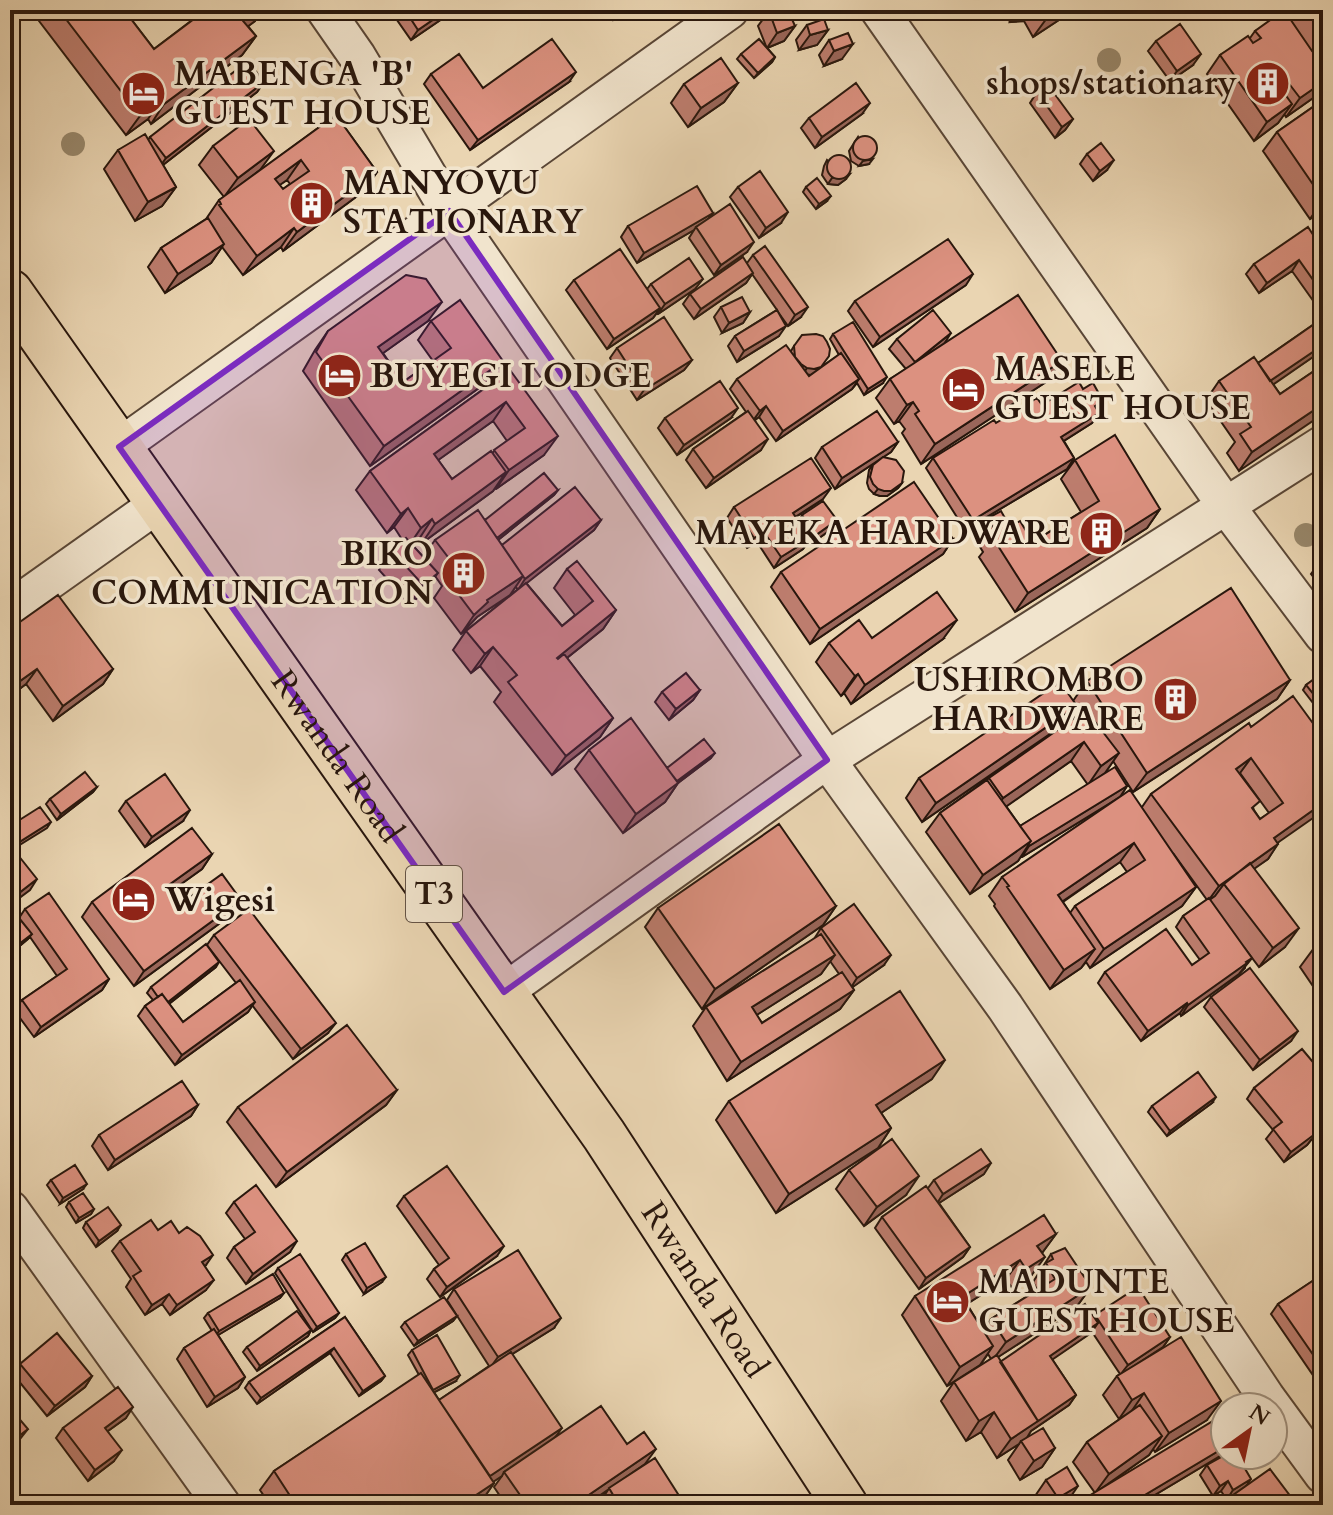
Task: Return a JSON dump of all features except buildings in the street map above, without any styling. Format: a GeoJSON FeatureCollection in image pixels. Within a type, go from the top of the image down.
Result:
{"type":"FeatureCollection","features":[{"type":"Feature","properties":{"kind":"highway","name":"Rwanda Road"},"geometry":{"type":"LineString","coordinates":[[10,292],[604,1135],[845,1505]]}},
{"type":"Feature","properties":{"kind":"street"},"geometry":{"type":"LineString","coordinates":[[325,10],[357,56],[449,211],[827,760],[1005,1007],[1266,1397],[1323,1475]]}},
{"type":"Feature","properties":{"kind":"street"},"geometry":{"type":"LineString","coordinates":[[119,447],[730,10]]}},
{"type":"Feature","properties":{"kind":"street"},"geometry":{"type":"LineString","coordinates":[[879,10],[1226,506],[1323,635]]}},
{"type":"Feature","properties":{"kind":"street"},"geometry":{"type":"LineString","coordinates":[[504,992],[827,760],[1323,444]]}},
{"type":"Feature","properties":{"kind":"street"},"geometry":{"type":"LineString","coordinates":[[10,609],[158,504]]}},
{"type":"Feature","properties":{"kind":"street"},"geometry":{"type":"LineString","coordinates":[[10,1209],[222,1505]]}},
{"type":"Feature","properties":{"kind":"highlighted area"},"geometry":{"type":"Polygon","coordinates":[[[449,211],[827,760],[504,992],[119,447],[449,211]]]}},
{"type":"Feature","properties":{"kind":"place","name":"shops/stationary"},"geometry":{"type":"Point","coordinates":[1268,83]}},
{"type":"Feature","properties":{"kind":"place","name":"MABENGA 'B' GUEST HOUSE"},"geometry":{"type":"Point","coordinates":[143,94]}},
{"type":"Feature","properties":{"kind":"place","name":"MANYOVU STATIONARY"},"geometry":{"type":"Point","coordinates":[312,203]}},
{"type":"Feature","properties":{"kind":"place","name":"BUYEGI LODGE"},"geometry":{"type":"Point","coordinates":[339,376]}},
{"type":"Feature","properties":{"kind":"place","name":"MASELE GUEST HOUSE"},"geometry":{"type":"Point","coordinates":[963,389]}},
{"type":"Feature","properties":{"kind":"place","name":"MAYEKA HARDWARE"},"geometry":{"type":"Point","coordinates":[1102,533]}},
{"type":"Feature","properties":{"kind":"place","name":"BIKO COMMUNICATION"},"geometry":{"type":"Point","coordinates":[464,574]}},
{"type":"Feature","properties":{"kind":"place","name":"USHIROMBO HARDWARE"},"geometry":{"type":"Point","coordinates":[1175,700]}},
{"type":"Feature","properties":{"kind":"place","name":"Wigesi"},"geometry":{"type":"Point","coordinates":[134,900]}},
{"type":"Feature","properties":{"kind":"place","name":"MADUNTE GUEST HOUSE"},"geometry":{"type":"Point","coordinates":[947,1302]}}]}
